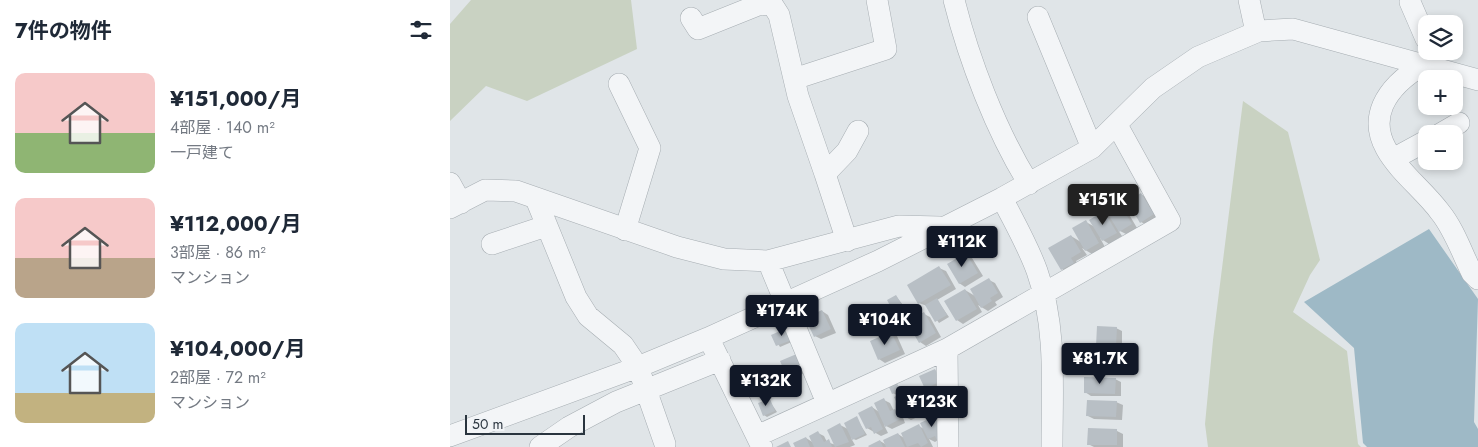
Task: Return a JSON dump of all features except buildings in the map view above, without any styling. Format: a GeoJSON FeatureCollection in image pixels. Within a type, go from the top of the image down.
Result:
{"type":"FeatureCollection","features":[{"type":"Feature","properties":{"kind":"street"},"geometry":{"type":"LineString","coordinates":[[794,79],[886,49],[877,0]]}},
{"type":"Feature","properties":{"kind":"street"},"geometry":{"type":"LineString","coordinates":[[954,0],[962,34],[1010,153],[1029,184]]}},
{"type":"Feature","properties":{"kind":"street"},"geometry":{"type":"LineString","coordinates":[[1250,0],[1256,32]]}},
{"type":"Feature","properties":{"kind":"street"},"geometry":{"type":"LineString","coordinates":[[1410,2],[1418,20]]}},
{"type":"Feature","properties":{"kind":"street"},"geometry":{"type":"LineString","coordinates":[[691,18],[698,29],[758,5],[772,4],[779,14],[794,79],[824,174],[848,241]]}},
{"type":"Feature","properties":{"kind":"street"},"geometry":{"type":"LineString","coordinates":[[1038,17],[1092,148]]}},
{"type":"Feature","properties":{"kind":"street"},"geometry":{"type":"LineString","coordinates":[[450,436],[638,367],[708,338],[786,304],[1002,198],[1092,148],[1153,88],[1198,57],[1256,32],[1294,29],[1427,61],[1478,80]]}},
{"type":"Feature","properties":{"kind":"street"},"geometry":{"type":"LineString","coordinates":[[1427,61],[1398,83],[1386,98],[1378,115],[1378,132],[1393,159],[1441,213],[1472,273],[1478,279]]}},
{"type":"Feature","properties":{"kind":"street"},"geometry":{"type":"LineString","coordinates":[[619,84],[650,148],[632,211]]}},
{"type":"Feature","properties":{"kind":"street"},"geometry":{"type":"LineString","coordinates":[[708,338],[759,441],[828,403],[947,348],[1170,221],[1117,125]]}},
{"type":"Feature","properties":{"kind":"street"},"geometry":{"type":"LineString","coordinates":[[824,174],[847,151],[858,131]]}},
{"type":"Feature","properties":{"kind":"street"},"geometry":{"type":"LineString","coordinates":[[1393,159],[1418,145]]}},
{"type":"Feature","properties":{"kind":"street"},"geometry":{"type":"LineString","coordinates":[[450,183],[455,205],[484,190],[516,192],[536,198],[632,211],[677,247],[724,259],[768,260],[848,241],[898,226],[944,227]]}},
{"type":"Feature","properties":{"kind":"street"},"geometry":{"type":"LineString","coordinates":[[536,198],[576,296],[588,316],[623,345],[638,367],[665,444]]}},
{"type":"Feature","properties":{"kind":"street"},"geometry":{"type":"LineString","coordinates":[[1002,198],[1030,252],[1044,294],[1050,320],[1052,447]]}},
{"type":"Feature","properties":{"kind":"street"},"geometry":{"type":"LineString","coordinates":[[492,244],[546,226]]}},
{"type":"Feature","properties":{"kind":"street"},"geometry":{"type":"LineString","coordinates":[[768,260],[828,403]]}},
{"type":"Feature","properties":{"kind":"street"},"geometry":{"type":"LineString","coordinates":[[947,348],[948,447]]}},
{"type":"Feature","properties":{"kind":"street"},"geometry":{"type":"LineString","coordinates":[[540,447],[569,427],[616,402],[720,360]]}},
{"type":"Feature","properties":{"kind":"green space"},"geometry":{"type":"Polygon","coordinates":[[[471,0],[631,0],[637,49],[527,101],[486,86],[450,121],[450,24],[471,0]]]}},
{"type":"Feature","properties":{"kind":"green space"},"geometry":{"type":"Polygon","coordinates":[[[1243,101],[1288,132],[1320,260],[1310,275],[1293,312],[1347,351],[1358,444],[1361,447],[1208,447],[1205,424],[1213,340],[1243,101]]]}},
{"type":"Feature","properties":{"kind":"water"},"geometry":{"type":"Polygon","coordinates":[[[1429,229],[1478,299],[1474,422],[1478,429],[1478,447],[1367,447],[1363,443],[1354,348],[1304,302],[1429,229]]]}}]}
